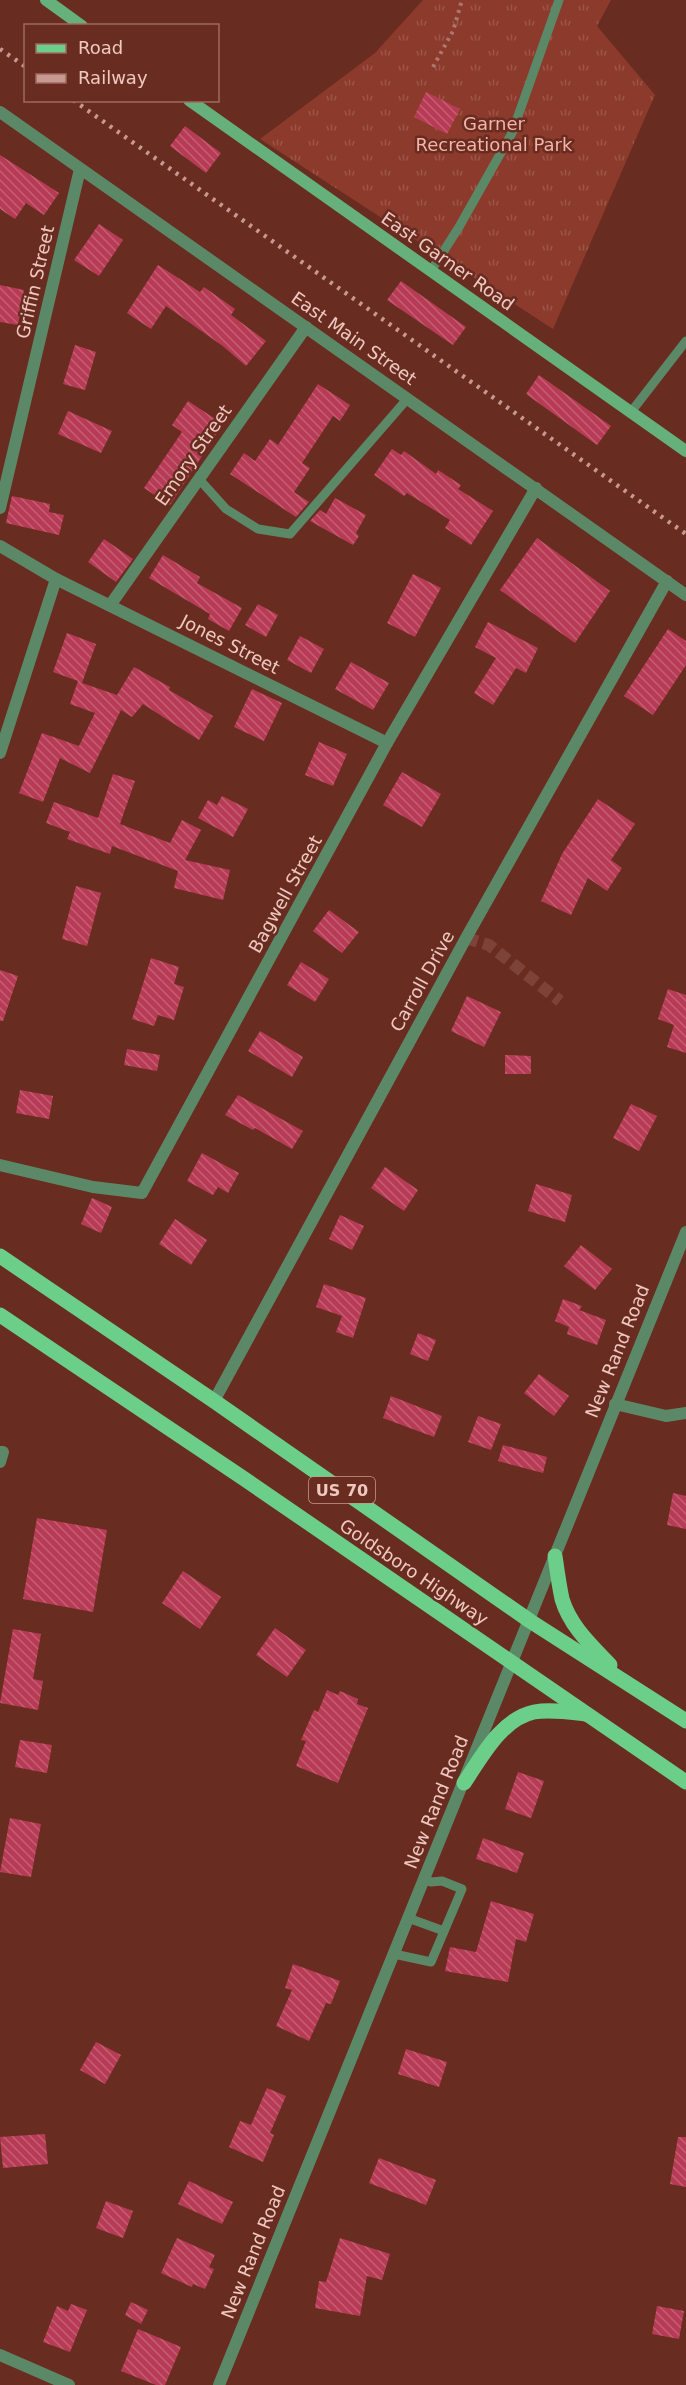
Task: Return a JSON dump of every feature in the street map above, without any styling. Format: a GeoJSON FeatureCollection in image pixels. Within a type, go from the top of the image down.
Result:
{"type":"FeatureCollection","features":[{"type":"Feature","properties":{"kind":"main road"},"geometry":{"type":"LineString","coordinates":[[46,0],[79,24]]}},
{"type":"Feature","properties":{"kind":"main road","name":"East Garner Road"},"geometry":{"type":"LineString","coordinates":[[192,102],[686,451]]}},
{"type":"Feature","properties":{"kind":"main road","name":"Goldsboro Highway"},"geometry":{"type":"LineString","coordinates":[[0,1256],[214,1401],[530,1621],[686,1720]]}},
{"type":"Feature","properties":{"kind":"main road","name":"Goldsboro Highway"},"geometry":{"type":"LineString","coordinates":[[0,1315],[686,1782]]}},
{"type":"Feature","properties":{"kind":"main road"},"geometry":{"type":"LineString","coordinates":[[555,1556],[562,1600],[576,1628],[629,1684]]}},
{"type":"Feature","properties":{"kind":"main road"},"geometry":{"type":"LineString","coordinates":[[464,1783],[496,1738],[522,1717],[534,1712],[551,1711],[589,1715]]}},
{"type":"Feature","properties":{"kind":"street","name":"East Main Street"},"geometry":{"type":"LineString","coordinates":[[0,112],[686,595]]}},
{"type":"Feature","properties":{"kind":"street","name":"Griffin Street"},"geometry":{"type":"LineString","coordinates":[[0,508],[80,169]]}},
{"type":"Feature","properties":{"kind":"street","name":"Emory Street"},"geometry":{"type":"LineString","coordinates":[[111,604],[306,327]]}},
{"type":"Feature","properties":{"kind":"street","name":"Bagwell Street"},"geometry":{"type":"LineString","coordinates":[[0,1165],[93,1187],[142,1194],[387,743],[536,488]]}},
{"type":"Feature","properties":{"kind":"street"},"geometry":{"type":"LineString","coordinates":[[0,546],[56,579],[0,753]]}},
{"type":"Feature","properties":{"kind":"street","name":"Jones Street"},"geometry":{"type":"LineString","coordinates":[[56,579],[111,604],[387,743]]}},
{"type":"Feature","properties":{"kind":"street","name":"Carroll Drive"},"geometry":{"type":"LineString","coordinates":[[214,1401],[460,948],[667,581]]}},
{"type":"Feature","properties":{"kind":"street","name":"New Rand Road"},"geometry":{"type":"LineString","coordinates":[[219,2385],[686,1232]]}},
{"type":"Feature","properties":{"kind":"street"},"geometry":{"type":"LineString","coordinates":[[615,1404],[666,1416],[686,1413]]}},
{"type":"Feature","properties":{"kind":"street"},"geometry":{"type":"LineString","coordinates":[[0,2355],[69,2385]]}},
{"type":"Feature","properties":{"kind":"lane"},"geometry":{"type":"LineString","coordinates":[[431,272],[512,133],[559,0]]}},
{"type":"Feature","properties":{"kind":"lane"},"geometry":{"type":"LineString","coordinates":[[631,412],[686,340]]}},
{"type":"Feature","properties":{"kind":"lane"},"geometry":{"type":"LineString","coordinates":[[199,479],[226,509],[258,529],[290,534],[390,422],[408,398]]}},
{"type":"Feature","properties":{"kind":"lane"},"geometry":{"type":"LineString","coordinates":[[394,1954],[431,1962],[462,1889],[442,1881],[431,1882],[424,1879]]}},
{"type":"Feature","properties":{"kind":"lane"},"geometry":{"type":"LineString","coordinates":[[408,1918],[444,1931]]}},
{"type":"Feature","properties":{"kind":"path"},"geometry":{"type":"LineString","coordinates":[[433,67],[453,31],[462,0]]}},
{"type":"Feature","properties":{"kind":"green space","name":"Garner Recreational Park"},"geometry":{"type":"Polygon","coordinates":[[[423,0],[611,0],[597,26],[655,95],[553,329],[260,139],[375,53],[423,0]]]}},
{"type":"Feature","properties":{"kind":"building"},"geometry":{"type":"Polygon","coordinates":[[[426,92],[460,109],[447,134],[414,117],[426,92]]]}},
{"type":"Feature","properties":{"kind":"building"},"geometry":{"type":"Polygon","coordinates":[[[185,126],[221,153],[206,173],[170,146],[185,126]]]}},
{"type":"Feature","properties":{"kind":"building"},"geometry":{"type":"Polygon","coordinates":[[[0,155],[59,193],[44,215],[26,203],[15,219],[0,209],[0,155]]]}},
{"type":"Feature","properties":{"kind":"building"},"geometry":{"type":"Polygon","coordinates":[[[99,224],[123,240],[99,276],[74,260],[99,224]]]}},
{"type":"Feature","properties":{"kind":"building"},"geometry":{"type":"Polygon","coordinates":[[[158,265],[200,292],[204,287],[235,309],[231,315],[266,341],[246,366],[224,347],[166,306],[151,329],[127,313],[158,265]]]}},
{"type":"Feature","properties":{"kind":"building"},"geometry":{"type":"Polygon","coordinates":[[[401,281],[466,327],[453,345],[387,300],[401,281]]]}},
{"type":"Feature","properties":{"kind":"building"},"geometry":{"type":"Polygon","coordinates":[[[0,285],[24,290],[18,325],[0,322],[0,285]]]}},
{"type":"Feature","properties":{"kind":"building"},"geometry":{"type":"Polygon","coordinates":[[[75,345],[96,352],[85,390],[63,384],[75,345]]]}},
{"type":"Feature","properties":{"kind":"building"},"geometry":{"type":"Polygon","coordinates":[[[539,375],[611,426],[597,445],[526,394],[539,375]]]}},
{"type":"Feature","properties":{"kind":"building"},"geometry":{"type":"Polygon","coordinates":[[[318,384],[350,405],[340,421],[333,416],[302,463],[310,468],[294,492],[309,502],[296,517],[230,474],[244,453],[255,461],[270,439],[278,445],[318,384]]]}},
{"type":"Feature","properties":{"kind":"building"},"geometry":{"type":"Polygon","coordinates":[[[188,401],[223,424],[170,505],[144,488],[182,432],[172,425],[188,401]]]}},
{"type":"Feature","properties":{"kind":"building"},"geometry":{"type":"Polygon","coordinates":[[[68,411],[112,431],[101,453],[58,434],[68,411]]]}},
{"type":"Feature","properties":{"kind":"building"},"geometry":{"type":"Polygon","coordinates":[[[392,449],[401,455],[404,451],[436,474],[438,470],[461,485],[458,489],[493,511],[471,545],[445,528],[450,520],[407,493],[404,496],[374,475],[392,449]]]}},
{"type":"Feature","properties":{"kind":"building"},"geometry":{"type":"Polygon","coordinates":[[[12,496],[50,504],[49,512],[64,515],[59,535],[6,523],[12,496]]]}},
{"type":"Feature","properties":{"kind":"building"},"geometry":{"type":"Polygon","coordinates":[[[335,498],[366,515],[356,533],[359,536],[353,545],[310,521],[320,510],[326,514],[335,498]]]}},
{"type":"Feature","properties":{"kind":"building"},"geometry":{"type":"Polygon","coordinates":[[[537,538],[610,591],[575,643],[500,590],[537,538]]]}},
{"type":"Feature","properties":{"kind":"building"},"geometry":{"type":"Polygon","coordinates":[[[104,539],[133,559],[116,582],[88,562],[104,539]]]}},
{"type":"Feature","properties":{"kind":"building"},"geometry":{"type":"Polygon","coordinates":[[[163,555],[200,577],[197,583],[242,608],[229,631],[208,619],[210,614],[149,578],[163,555]]]}},
{"type":"Feature","properties":{"kind":"building"},"geometry":{"type":"Polygon","coordinates":[[[413,574],[441,588],[415,637],[387,623],[413,574]]]}},
{"type":"Feature","properties":{"kind":"building"},"geometry":{"type":"Polygon","coordinates":[[[258,604],[278,615],[266,637],[245,625],[258,604]]]}},
{"type":"Feature","properties":{"kind":"building"},"geometry":{"type":"Polygon","coordinates":[[[488,622],[538,648],[526,673],[516,668],[493,705],[474,693],[496,658],[475,647],[488,622]]]}},
{"type":"Feature","properties":{"kind":"building"},"geometry":{"type":"Polygon","coordinates":[[[668,629],[686,641],[686,665],[653,715],[624,696],[668,629]]]}},
{"type":"Feature","properties":{"kind":"building"},"geometry":{"type":"Polygon","coordinates":[[[67,633],[96,644],[82,683],[117,695],[134,667],[170,687],[169,690],[213,716],[199,740],[143,704],[132,717],[121,710],[90,773],[60,758],[43,802],[19,793],[42,733],[79,746],[95,713],[70,704],[78,681],[53,672],[67,633]]]}},
{"type":"Feature","properties":{"kind":"building"},"geometry":{"type":"Polygon","coordinates":[[[300,636],[324,649],[311,673],[287,660],[300,636]]]}},
{"type":"Feature","properties":{"kind":"building"},"geometry":{"type":"Polygon","coordinates":[[[351,662],[389,683],[373,710],[335,689],[351,662]]]}},
{"type":"Feature","properties":{"kind":"building"},"geometry":{"type":"Polygon","coordinates":[[[252,689],[282,703],[264,741],[234,727],[252,689]]]}},
{"type":"Feature","properties":{"kind":"building"},"geometry":{"type":"Polygon","coordinates":[[[319,742],[347,754],[333,786],[305,775],[319,742]]]}},
{"type":"Feature","properties":{"kind":"building"},"geometry":{"type":"Polygon","coordinates":[[[402,772],[441,794],[422,827],[383,805],[402,772]]]}},
{"type":"Feature","properties":{"kind":"building"},"geometry":{"type":"Polygon","coordinates":[[[113,774],[135,781],[120,824],[170,843],[182,820],[201,830],[185,860],[230,870],[223,900],[174,888],[178,871],[112,846],[110,854],[67,839],[70,832],[46,823],[54,802],[98,818],[113,774]]]}},
{"type":"Feature","properties":{"kind":"building"},"geometry":{"type":"Polygon","coordinates":[[[222,796],[248,809],[233,837],[198,818],[208,800],[217,805],[222,796]]]}},
{"type":"Feature","properties":{"kind":"building"},"geometry":{"type":"Polygon","coordinates":[[[598,799],[635,824],[611,860],[622,868],[607,891],[588,878],[571,915],[541,901],[562,854],[598,799]]]}},
{"type":"Feature","properties":{"kind":"building"},"geometry":{"type":"Polygon","coordinates":[[[76,886],[101,893],[87,946],[62,939],[76,886]]]}},
{"type":"Feature","properties":{"kind":"building"},"geometry":{"type":"Polygon","coordinates":[[[329,910],[359,932],[342,953],[313,931],[329,910]]]}},
{"type":"Feature","properties":{"kind":"building"},"geometry":{"type":"Polygon","coordinates":[[[151,958],[179,967],[174,984],[184,987],[174,1020],[158,1015],[154,1026],[132,1019],[151,958]]]}},
{"type":"Feature","properties":{"kind":"building"},"geometry":{"type":"Polygon","coordinates":[[[301,962],[329,979],[315,1002],[287,985],[301,962]]]}},
{"type":"Feature","properties":{"kind":"building"},"geometry":{"type":"Polygon","coordinates":[[[0,970],[18,976],[3,1021],[0,1021],[0,970]]]}},
{"type":"Feature","properties":{"kind":"building"},"geometry":{"type":"Polygon","coordinates":[[[668,989],[686,995],[686,1053],[667,1047],[674,1025],[658,1019],[668,989]]]}},
{"type":"Feature","properties":{"kind":"building"},"geometry":{"type":"Polygon","coordinates":[[[467,996],[501,1012],[484,1047],[451,1031],[467,996]]]}},
{"type":"Feature","properties":{"kind":"building"},"geometry":{"type":"Polygon","coordinates":[[[260,1031],[303,1057],[292,1077],[248,1051],[260,1031]]]}},
{"type":"Feature","properties":{"kind":"building"},"geometry":{"type":"Polygon","coordinates":[[[127,1049],[160,1055],[157,1071],[124,1065],[127,1049]]]}},
{"type":"Feature","properties":{"kind":"building"},"geometry":{"type":"Polygon","coordinates":[[[505,1055],[531,1056],[531,1074],[505,1074],[505,1055]]]}},
{"type":"Feature","properties":{"kind":"building"},"geometry":{"type":"Polygon","coordinates":[[[20,1090],[53,1096],[49,1119],[16,1113],[20,1090]]]}},
{"type":"Feature","properties":{"kind":"building"},"geometry":{"type":"Polygon","coordinates":[[[238,1095],[303,1131],[292,1149],[255,1128],[253,1130],[225,1115],[238,1095]]]}},
{"type":"Feature","properties":{"kind":"building"},"geometry":{"type":"Polygon","coordinates":[[[631,1104],[657,1116],[639,1151],[613,1138],[631,1104]]]}},
{"type":"Feature","properties":{"kind":"building"},"geometry":{"type":"Polygon","coordinates":[[[202,1153],[239,1173],[228,1193],[218,1187],[213,1195],[187,1181],[202,1153]]]}},
{"type":"Feature","properties":{"kind":"building"},"geometry":{"type":"Polygon","coordinates":[[[385,1167],[418,1190],[404,1211],[371,1188],[385,1167]]]}},
{"type":"Feature","properties":{"kind":"building"},"geometry":{"type":"Polygon","coordinates":[[[536,1184],[572,1195],[565,1222],[528,1211],[536,1184]]]}},
{"type":"Feature","properties":{"kind":"building"},"geometry":{"type":"Polygon","coordinates":[[[92,1198],[112,1207],[101,1233],[81,1224],[92,1198]]]}},
{"type":"Feature","properties":{"kind":"building"},"geometry":{"type":"Polygon","coordinates":[[[340,1215],[364,1226],[352,1250],[329,1239],[340,1215]]]}},
{"type":"Feature","properties":{"kind":"building"},"geometry":{"type":"Polygon","coordinates":[[[175,1219],[207,1240],[191,1265],[159,1244],[175,1219]]]}},
{"type":"Feature","properties":{"kind":"building"},"geometry":{"type":"Polygon","coordinates":[[[581,1245],[612,1269],[595,1290],[564,1266],[581,1245]]]}},
{"type":"Feature","properties":{"kind":"building"},"geometry":{"type":"Polygon","coordinates":[[[324,1284],[366,1298],[353,1338],[336,1332],[342,1316],[316,1307],[324,1284]]]}},
{"type":"Feature","properties":{"kind":"building"},"geometry":{"type":"Polygon","coordinates":[[[563,1299],[582,1306],[579,1310],[606,1320],[597,1345],[567,1334],[569,1327],[555,1321],[563,1299]]]}},
{"type":"Feature","properties":{"kind":"building"},"geometry":{"type":"Polygon","coordinates":[[[418,1333],[436,1340],[428,1361],[410,1354],[418,1333]]]}},
{"type":"Feature","properties":{"kind":"building"},"geometry":{"type":"Polygon","coordinates":[[[539,1374],[569,1396],[554,1416],[524,1393],[539,1374]]]}},
{"type":"Feature","properties":{"kind":"building"},"geometry":{"type":"Polygon","coordinates":[[[391,1396],[442,1416],[434,1437],[383,1418],[391,1396]]]}},
{"type":"Feature","properties":{"kind":"building"},"geometry":{"type":"Polygon","coordinates":[[[478,1416],[501,1424],[491,1450],[468,1442],[478,1416]]]}},
{"type":"Feature","properties":{"kind":"building"},"geometry":{"type":"Polygon","coordinates":[[[503,1445],[547,1457],[543,1473],[498,1461],[503,1445]]]}},
{"type":"Feature","properties":{"kind":"building"},"geometry":{"type":"Polygon","coordinates":[[[673,1493],[686,1496],[686,1529],[667,1525],[673,1493]]]}},
{"type":"Feature","properties":{"kind":"building"},"geometry":{"type":"Polygon","coordinates":[[[37,1518],[107,1530],[93,1612],[23,1599],[37,1518]]]}},
{"type":"Feature","properties":{"kind":"building"},"geometry":{"type":"Polygon","coordinates":[[[183,1571],[221,1597],[200,1629],[162,1603],[183,1571]]]}},
{"type":"Feature","properties":{"kind":"building"},"geometry":{"type":"Polygon","coordinates":[[[275,1628],[306,1650],[287,1677],[256,1655],[275,1628]]]}},
{"type":"Feature","properties":{"kind":"building"},"geometry":{"type":"Polygon","coordinates":[[[13,1629],[41,1634],[33,1679],[43,1681],[38,1710],[0,1703],[13,1629]]]}},
{"type":"Feature","properties":{"kind":"building"},"geometry":{"type":"Polygon","coordinates":[[[327,1690],[338,1695],[340,1691],[358,1699],[357,1704],[368,1708],[338,1783],[296,1766],[306,1741],[301,1740],[314,1710],[318,1712],[327,1690]]]}},
{"type":"Feature","properties":{"kind":"building"},"geometry":{"type":"Polygon","coordinates":[[[20,1740],[52,1745],[47,1773],[15,1767],[20,1740]]]}},
{"type":"Feature","properties":{"kind":"building"},"geometry":{"type":"Polygon","coordinates":[[[518,1772],[544,1781],[531,1818],[505,1809],[518,1772]]]}},
{"type":"Feature","properties":{"kind":"building"},"geometry":{"type":"Polygon","coordinates":[[[10,1818],[41,1824],[31,1877],[0,1872],[10,1818]]]}},
{"type":"Feature","properties":{"kind":"building"},"geometry":{"type":"Polygon","coordinates":[[[483,1838],[524,1853],[517,1873],[476,1859],[483,1838]]]}},
{"type":"Feature","properties":{"kind":"building"},"geometry":{"type":"Polygon","coordinates":[[[491,1901],[534,1914],[526,1942],[516,1939],[508,1982],[445,1971],[450,1947],[476,1952],[491,1901]]]}},
{"type":"Feature","properties":{"kind":"building"},"geometry":{"type":"Polygon","coordinates":[[[293,1964],[340,1981],[331,2004],[326,2003],[309,2041],[276,2026],[292,1990],[285,1988],[293,1964]]]}},
{"type":"Feature","properties":{"kind":"building"},"geometry":{"type":"Polygon","coordinates":[[[96,2042],[121,2055],[105,2084],[80,2070],[96,2042]]]}},
{"type":"Feature","properties":{"kind":"building"},"geometry":{"type":"Polygon","coordinates":[[[406,2049],[447,2062],[439,2087],[398,2074],[406,2049]]]}},
{"type":"Feature","properties":{"kind":"building"},"geometry":{"type":"Polygon","coordinates":[[[267,2088],[286,2096],[270,2133],[274,2135],[263,2162],[229,2147],[240,2121],[251,2125],[267,2088]]]}},
{"type":"Feature","properties":{"kind":"building"},"geometry":{"type":"Polygon","coordinates":[[[45,2134],[48,2164],[3,2168],[0,2137],[45,2134]]]}},
{"type":"Feature","properties":{"kind":"building"},"geometry":{"type":"Polygon","coordinates":[[[678,2137],[686,2137],[686,2187],[670,2184],[678,2137]]]}},
{"type":"Feature","properties":{"kind":"building"},"geometry":{"type":"Polygon","coordinates":[[[379,2158],[436,2180],[426,2205],[369,2183],[379,2158]]]}},
{"type":"Feature","properties":{"kind":"building"},"geometry":{"type":"Polygon","coordinates":[[[189,2181],[233,2202],[222,2224],[178,2204],[189,2181]]]}},
{"type":"Feature","properties":{"kind":"building"},"geometry":{"type":"Polygon","coordinates":[[[106,2201],[133,2211],[123,2238],[96,2228],[106,2201]]]}},
{"type":"Feature","properties":{"kind":"building"},"geometry":{"type":"Polygon","coordinates":[[[177,2238],[215,2255],[209,2267],[214,2269],[205,2289],[193,2284],[192,2287],[161,2273],[177,2238]]]}},
{"type":"Feature","properties":{"kind":"building"},"geometry":{"type":"Polygon","coordinates":[[[340,2238],[390,2254],[382,2280],[367,2276],[360,2316],[315,2308],[319,2281],[326,2282],[340,2238]]]}},
{"type":"Feature","properties":{"kind":"building"},"geometry":{"type":"Polygon","coordinates":[[[131,2302],[148,2310],[141,2324],[125,2315],[131,2302]]]}},
{"type":"Feature","properties":{"kind":"building"},"geometry":{"type":"Polygon","coordinates":[[[71,2304],[87,2310],[70,2352],[43,2342],[57,2306],[68,2311],[71,2304]]]}},
{"type":"Feature","properties":{"kind":"building"},"geometry":{"type":"Polygon","coordinates":[[[657,2306],[684,2311],[679,2339],[652,2334],[657,2306]]]}},
{"type":"Feature","properties":{"kind":"building"},"geometry":{"type":"Polygon","coordinates":[[[138,2329],[181,2347],[165,2385],[156,2385],[121,2371],[138,2329]]]}},
{"type":"Feature","properties":{"kind":"tunnel"},"geometry":{"type":"LineString","coordinates":[[466,938],[489,945],[560,1001]]}},
{"type":"Feature","properties":{"kind":"railway"},"geometry":{"type":"LineString","coordinates":[[0,49],[24,66]]}},
{"type":"Feature","properties":{"kind":"railway"},"geometry":{"type":"LineString","coordinates":[[76,102],[686,534]]}}]}
